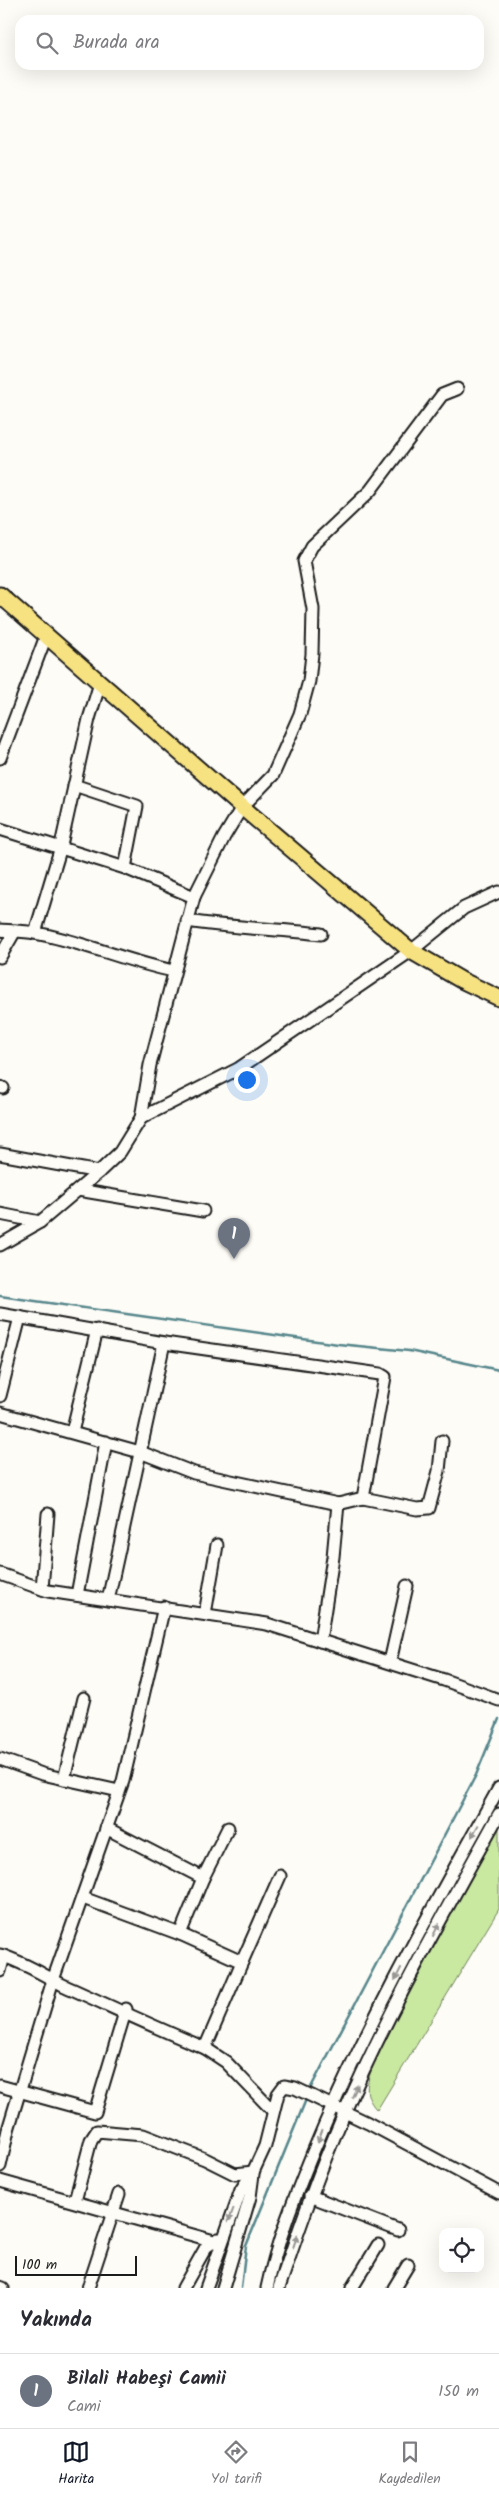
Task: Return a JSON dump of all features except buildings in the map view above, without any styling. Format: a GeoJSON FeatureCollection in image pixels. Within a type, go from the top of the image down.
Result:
{"type":"FeatureCollection","features":[{"type":"Feature","properties":{"kind":"main road"},"geometry":{"type":"LineString","coordinates":[[0,595],[242,807],[411,951],[461,980],[499,998]]}},
{"type":"Feature","properties":{"kind":"street"},"geometry":{"type":"LineString","coordinates":[[0,1245],[40,1222],[99,1172],[120,1152],[141,1118],[150,1065],[194,898],[224,837],[242,807],[273,775],[300,714],[309,681],[313,609],[305,571],[305,556],[312,546],[370,491],[442,395],[457,389]]}},
{"type":"Feature","properties":{"kind":"street"},"geometry":{"type":"LineString","coordinates":[[0,758],[46,636]]}},
{"type":"Feature","properties":{"kind":"street"},"geometry":{"type":"LineString","coordinates":[[35,933],[60,850],[89,719],[100,683]]}},
{"type":"Feature","properties":{"kind":"street"},"geometry":{"type":"LineString","coordinates":[[74,786],[137,806],[126,868]]}},
{"type":"Feature","properties":{"kind":"street"},"geometry":{"type":"LineString","coordinates":[[0,829],[60,850],[126,868],[194,898]]}},
{"type":"Feature","properties":{"kind":"street"},"geometry":{"type":"LineString","coordinates":[[141,1118],[238,1069],[411,951],[464,908],[499,892]]}},
{"type":"Feature","properties":{"kind":"street"},"geometry":{"type":"LineString","coordinates":[[187,922],[236,928],[278,929],[321,934]]}},
{"type":"Feature","properties":{"kind":"street"},"geometry":{"type":"LineString","coordinates":[[0,930],[35,933],[85,946],[142,965],[174,972]]}},
{"type":"Feature","properties":{"kind":"street"},"geometry":{"type":"LineString","coordinates":[[0,957],[15,931]]}},
{"type":"Feature","properties":{"kind":"street"},"geometry":{"type":"LineString","coordinates":[[0,1154],[99,1172]]}},
{"type":"Feature","properties":{"kind":"street"},"geometry":{"type":"LineString","coordinates":[[78,1190],[203,1211]]}},
{"type":"Feature","properties":{"kind":"street"},"geometry":{"type":"LineString","coordinates":[[0,1214],[40,1222]]}},
{"type":"Feature","properties":{"kind":"street"},"geometry":{"type":"LineString","coordinates":[[0,1314],[164,1343],[380,1374],[384,1377],[363,1498]]}},
{"type":"Feature","properties":{"kind":"street"},"geometry":{"type":"LineString","coordinates":[[0,1396],[20,1317]]}},
{"type":"Feature","properties":{"kind":"street"},"geometry":{"type":"LineString","coordinates":[[72,1432],[97,1330]]}},
{"type":"Feature","properties":{"kind":"street"},"geometry":{"type":"LineString","coordinates":[[108,1600],[164,1343]]}},
{"type":"Feature","properties":{"kind":"street"},"geometry":{"type":"LineString","coordinates":[[0,1412],[140,1452],[194,1473],[338,1504],[363,1498],[417,1509],[429,1508],[439,1471],[442,1441]]}},
{"type":"Feature","properties":{"kind":"street"},"geometry":{"type":"LineString","coordinates":[[77,1595],[106,1442]]}},
{"type":"Feature","properties":{"kind":"street"},"geometry":{"type":"LineString","coordinates":[[320,1640],[333,1557],[338,1504]]}},
{"type":"Feature","properties":{"kind":"street"},"geometry":{"type":"LineString","coordinates":[[42,1588],[48,1514]]}},
{"type":"Feature","properties":{"kind":"street"},"geometry":{"type":"LineString","coordinates":[[205,1614],[217,1545]]}},
{"type":"Feature","properties":{"kind":"street"},"geometry":{"type":"LineString","coordinates":[[0,1574],[42,1588],[77,1595],[267,1624],[390,1662],[498,1699]]}},
{"type":"Feature","properties":{"kind":"street"},"geometry":{"type":"LineString","coordinates":[[390,1662],[407,1586]]}},
{"type":"Feature","properties":{"kind":"street"},"geometry":{"type":"LineString","coordinates":[[0,2166],[19,2091],[53,1980],[119,1791],[164,1607]]}},
{"type":"Feature","properties":{"kind":"street"},"geometry":{"type":"LineString","coordinates":[[64,1778],[84,1698]]}},
{"type":"Feature","properties":{"kind":"street"},"geometry":{"type":"LineString","coordinates":[[0,1759],[42,1774],[119,1791]]}},
{"type":"Feature","properties":{"kind":"street"},"geometry":{"type":"LineString","coordinates":[[267,2288],[280,2238],[331,2106],[426,1920],[499,1788]]}},
{"type":"Feature","properties":{"kind":"street"},"geometry":{"type":"LineString","coordinates":[[278,2288],[310,2196],[345,2112],[382,2035],[499,1814]]}},
{"type":"Feature","properties":{"kind":"street"},"geometry":{"type":"LineString","coordinates":[[106,1828],[203,1878]]}},
{"type":"Feature","properties":{"kind":"street"},"geometry":{"type":"LineString","coordinates":[[180,1934],[203,1878],[228,1828]]}},
{"type":"Feature","properties":{"kind":"street"},"geometry":{"type":"LineString","coordinates":[[205,2048],[280,1876]]}},
{"type":"Feature","properties":{"kind":"street"},"geometry":{"type":"LineString","coordinates":[[83,1898],[180,1934],[242,1962]]}},
{"type":"Feature","properties":{"kind":"street"},"geometry":{"type":"LineString","coordinates":[[0,1971],[2,1955],[22,1961],[53,1980],[126,2010],[205,2048],[226,2062],[273,2111]]}},
{"type":"Feature","properties":{"kind":"street"},"geometry":{"type":"LineString","coordinates":[[0,2086],[96,2112],[126,2010]]}},
{"type":"Feature","properties":{"kind":"street"},"geometry":{"type":"LineString","coordinates":[[206,2288],[219,2238],[241,2190],[253,2172],[264,2146],[278,2094],[284,2086],[295,2088],[345,2112],[499,2193]]}},
{"type":"Feature","properties":{"kind":"street"},"geometry":{"type":"LineString","coordinates":[[75,2201],[91,2140],[98,2131],[143,2135],[205,2159],[235,2174],[253,2172]]}},
{"type":"Feature","properties":{"kind":"street"},"geometry":{"type":"LineString","coordinates":[[224,2288],[250,2197],[253,2172]]}},
{"type":"Feature","properties":{"kind":"street"},"geometry":{"type":"LineString","coordinates":[[0,2181],[219,2238]]}},
{"type":"Feature","properties":{"kind":"street"},"geometry":{"type":"LineString","coordinates":[[88,2288],[119,2194]]}},
{"type":"Feature","properties":{"kind":"street"},"geometry":{"type":"LineString","coordinates":[[310,2196],[398,2230]]}},
{"type":"Feature","properties":{"kind":"street"},"geometry":{"type":"LineString","coordinates":[[183,2288],[206,2248],[219,2238]]}},
{"type":"Feature","properties":{"kind":"street"},"geometry":{"type":"LineString","coordinates":[[352,2288],[378,2244]]}},
{"type":"Feature","properties":{"kind":"street"},"geometry":{"type":"LineString","coordinates":[[394,2288],[408,2265]]}},
{"type":"Feature","properties":{"kind":"green space"},"geometry":{"type":"Polygon","coordinates":[[[499,1822],[499,1909],[377,2110],[367,2092],[368,2080],[375,2060],[499,1822]]]}},
{"type":"Feature","properties":{"kind":"waterway"},"geometry":{"type":"LineString","coordinates":[[0,1296],[338,1344],[409,1351],[499,1370]]}},
{"type":"Feature","properties":{"kind":"waterway"},"geometry":{"type":"LineString","coordinates":[[309,2091],[476,1775],[499,1719]]}},
{"type":"Feature","properties":{"kind":"waterway"},"geometry":{"type":"LineString","coordinates":[[241,2288],[246,2246],[307,2097]]}},
{"type":"Feature","properties":{"kind":"place","name":"Bilali Habeşi Camii"},"geometry":{"type":"Point","coordinates":[234,1259]}}]}
